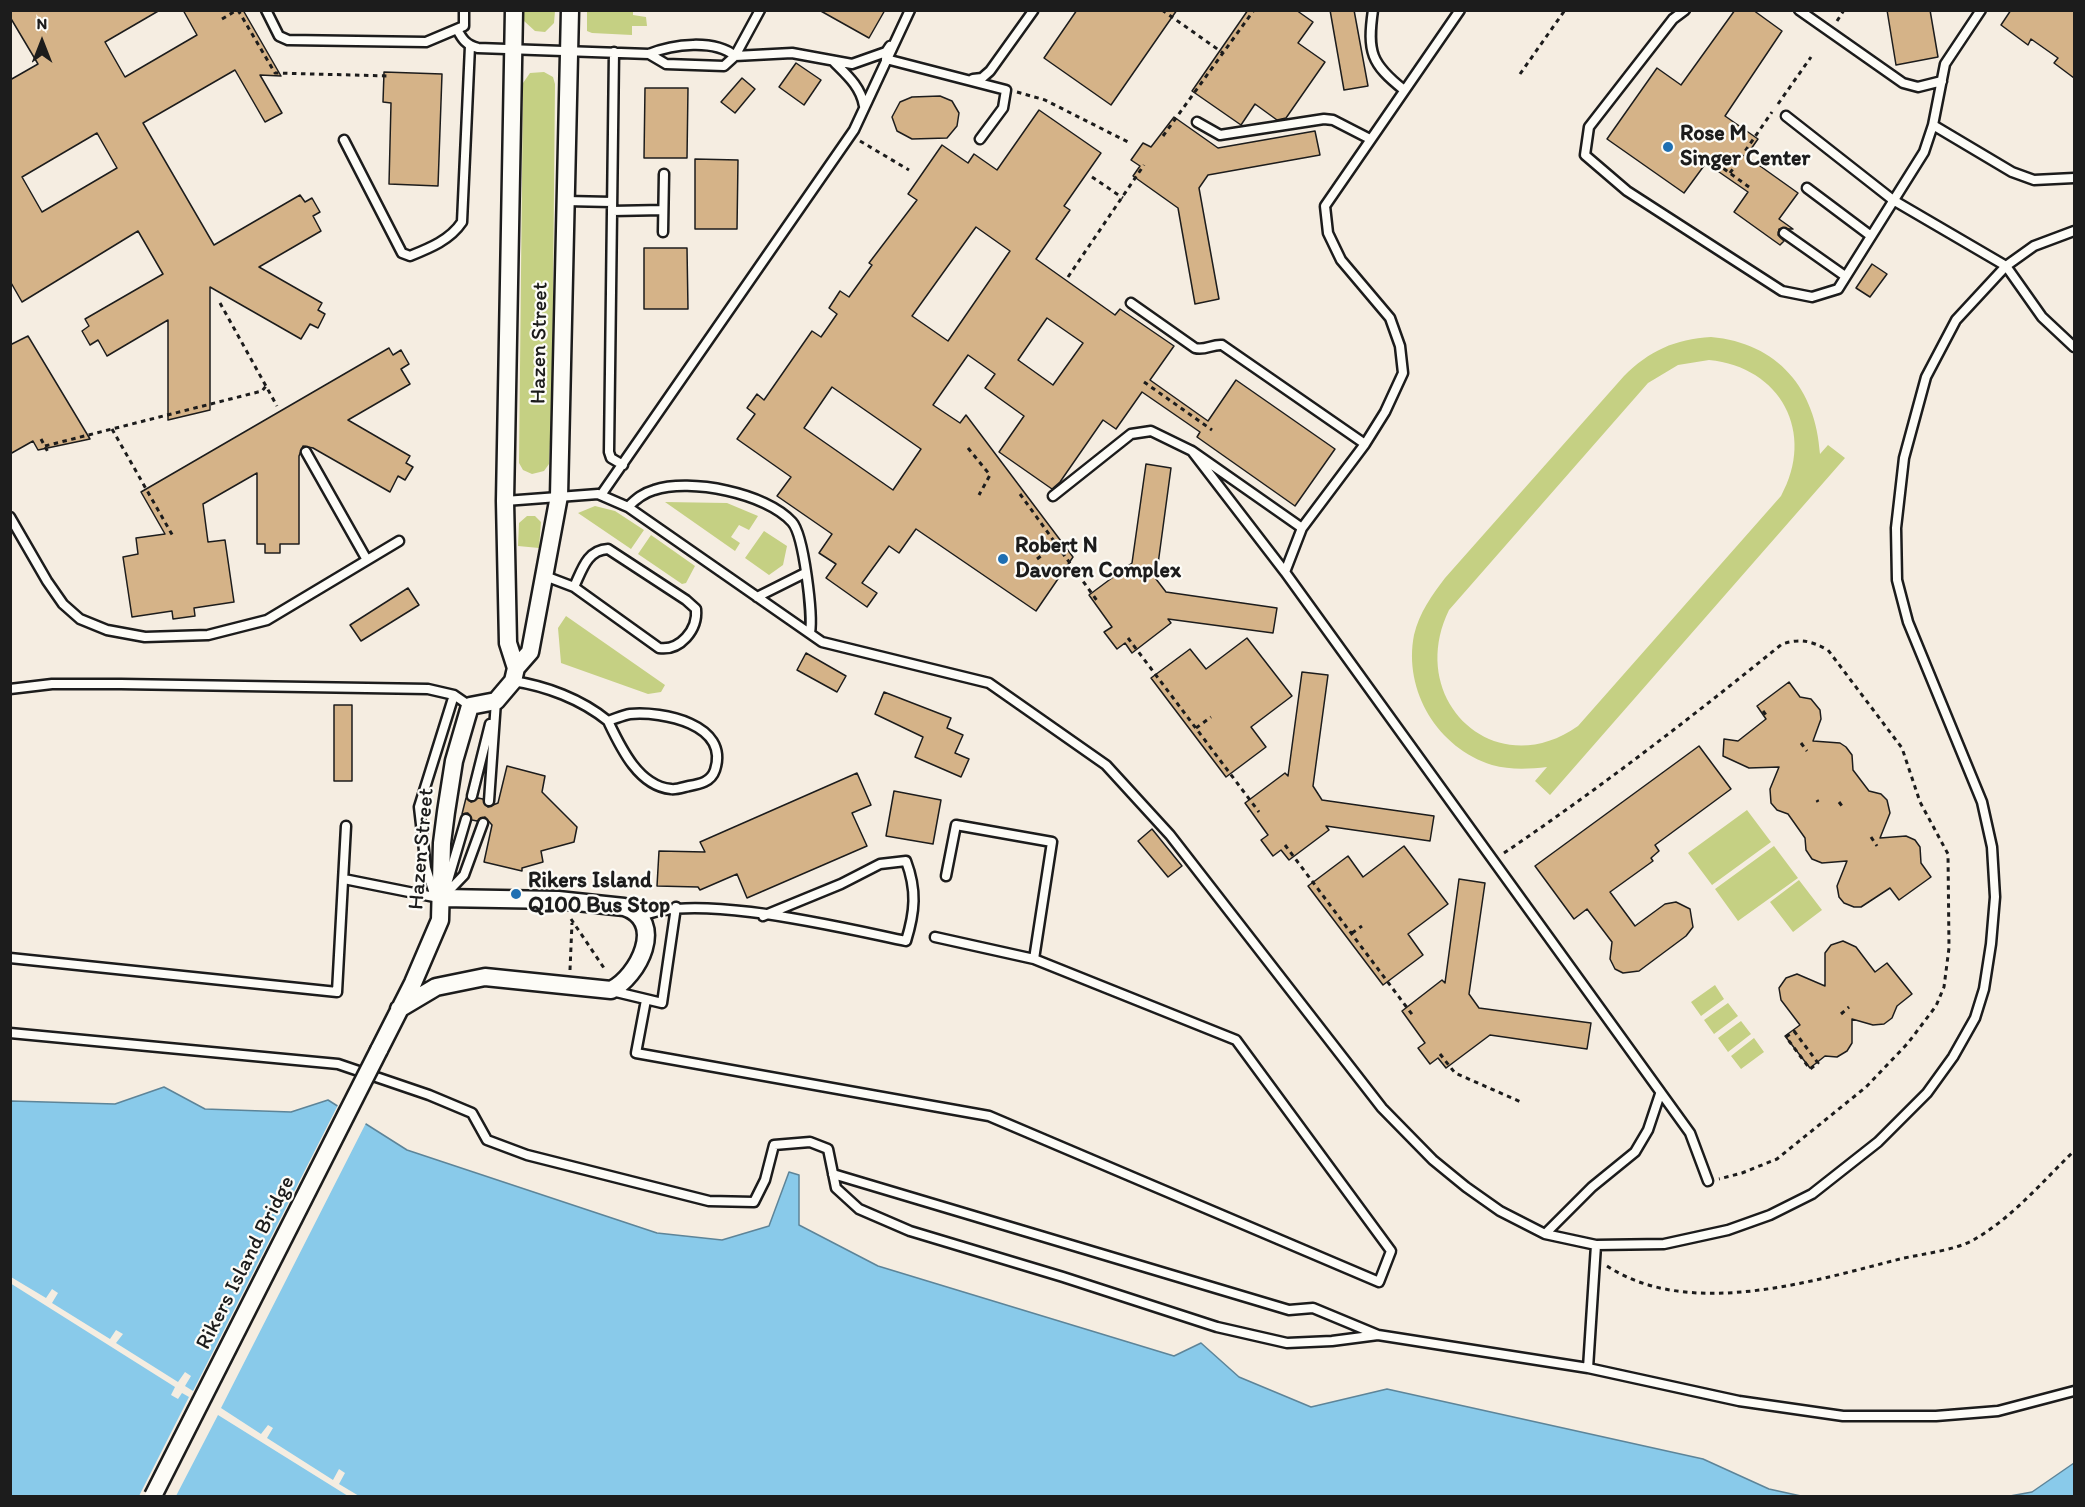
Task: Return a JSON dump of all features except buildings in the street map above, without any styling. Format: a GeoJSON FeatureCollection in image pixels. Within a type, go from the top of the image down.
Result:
{"type":"FeatureCollection","features":[{"type":"Feature","properties":{"kind":"street","name":"Hazen Street"},"geometry":{"type":"LineString","coordinates":[[514,10],[505,501],[508,643],[514,675]]}},
{"type":"Feature","properties":{"kind":"street","name":"Hazen Street"},"geometry":{"type":"LineString","coordinates":[[496,701],[530,652],[559,496],[570,10]]}},
{"type":"Feature","properties":{"kind":"street"},"geometry":{"type":"LineString","coordinates":[[470,706],[496,701]]}},
{"type":"Feature","properties":{"kind":"street","name":"Hazen Street"},"geometry":{"type":"LineString","coordinates":[[379,1050],[440,920],[438,898],[446,812],[454,761],[470,706]]}},
{"type":"Feature","properties":{"kind":"street"},"geometry":{"type":"LineString","coordinates":[[399,1010],[435,987],[485,977],[611,990],[619,986],[642,959],[646,944],[645,930],[639,918],[632,910],[624,907],[558,900],[438,898]]}},
{"type":"Feature","properties":{"kind":"street","name":"Rikers Island Bridge"},"geometry":{"type":"LineString","coordinates":[[153,1497],[379,1050]]}},
{"type":"Feature","properties":{"kind":"lane"},"geometry":{"type":"LineString","coordinates":[[266,10],[279,36],[288,40],[426,42],[464,26],[464,10]]}},
{"type":"Feature","properties":{"kind":"lane"},"geometry":{"type":"LineString","coordinates":[[470,46],[649,54],[666,64],[724,66],[735,56],[760,10]]}},
{"type":"Feature","properties":{"kind":"lane"},"geometry":{"type":"LineString","coordinates":[[602,495],[851,135],[910,10]]}},
{"type":"Feature","properties":{"kind":"lane"},"geometry":{"type":"LineString","coordinates":[[1373,10],[1370,31],[1373,55],[1382,72],[1404,90]]}},
{"type":"Feature","properties":{"kind":"lane"},"geometry":{"type":"LineString","coordinates":[[1285,572],[1302,528],[1365,444],[1385,412],[1403,373],[1400,346],[1390,318],[1341,260],[1328,233],[1324,206],[1460,10]]}},
{"type":"Feature","properties":{"kind":"lane"},"geometry":{"type":"LineString","coordinates":[[1685,10],[1673,19],[1589,127],[1585,155],[1627,191],[1782,291],[1812,297],[1838,289],[1924,152],[1933,125],[1945,64],[1981,10]]}},
{"type":"Feature","properties":{"kind":"lane"},"geometry":{"type":"LineString","coordinates":[[1798,10],[1903,84],[1918,87],[1942,81]]}},
{"type":"Feature","properties":{"kind":"lane"},"geometry":{"type":"LineString","coordinates":[[970,80],[982,78],[990,71],[1033,11]]}},
{"type":"Feature","properties":{"kind":"lane"},"geometry":{"type":"LineString","coordinates":[[344,140],[402,253],[410,256],[432,247],[454,233],[462,222],[470,46],[457,29]]}},
{"type":"Feature","properties":{"kind":"lane"},"geometry":{"type":"LineString","coordinates":[[649,54],[668,45],[725,47],[735,56],[792,54],[816,56],[834,62],[852,64],[886,52],[897,36]]}},
{"type":"Feature","properties":{"kind":"lane"},"geometry":{"type":"LineString","coordinates":[[614,52],[609,452],[611,458],[623,465]]}},
{"type":"Feature","properties":{"kind":"lane"},"geometry":{"type":"LineString","coordinates":[[886,59],[1006,90],[1004,108],[980,140]]}},
{"type":"Feature","properties":{"kind":"lane"},"geometry":{"type":"LineString","coordinates":[[834,62],[863,96],[864,107]]}},
{"type":"Feature","properties":{"kind":"lane"},"geometry":{"type":"LineString","coordinates":[[1786,116],[1893,200],[2006,266],[2042,317],[2074,347]]}},
{"type":"Feature","properties":{"kind":"lane"},"geometry":{"type":"LineString","coordinates":[[1197,122],[1220,135],[1324,119],[1333,120],[1370,139]]}},
{"type":"Feature","properties":{"kind":"lane"},"geometry":{"type":"LineString","coordinates":[[1933,125],[2012,172],[2034,180],[2074,178]]}},
{"type":"Feature","properties":{"kind":"lane"},"geometry":{"type":"LineString","coordinates":[[663,232],[664,174]]}},
{"type":"Feature","properties":{"kind":"lane"},"geometry":{"type":"LineString","coordinates":[[1807,188],[1871,236]]}},
{"type":"Feature","properties":{"kind":"lane"},"geometry":{"type":"LineString","coordinates":[[566,201],[663,210]]}},
{"type":"Feature","properties":{"kind":"lane"},"geometry":{"type":"LineString","coordinates":[[505,501],[602,495],[628,507],[822,642],[989,684],[1106,765],[1170,835],[1382,1108],[1433,1160],[1500,1211],[1545,1234],[1596,1245],[1664,1244],[1728,1230],[1770,1215],[1812,1194],[1878,1142],[1927,1093],[1953,1057],[1975,1018],[1984,989],[1991,944],[1995,897],[1992,847],[1982,802],[1908,622],[1897,580],[1896,528],[1904,458],[1926,377],[1956,320],[2006,266],[2034,246],[2074,231]]}},
{"type":"Feature","properties":{"kind":"lane"},"geometry":{"type":"LineString","coordinates":[[1784,233],[1845,276]]}},
{"type":"Feature","properties":{"kind":"lane"},"geometry":{"type":"LineString","coordinates":[[1131,303],[1195,348],[1201,350],[1215,344],[1222,345],[1365,444]]}},
{"type":"Feature","properties":{"kind":"lane"},"geometry":{"type":"LineString","coordinates":[[1053,496],[1131,434],[1151,431],[1192,451],[1302,528]]}},
{"type":"Feature","properties":{"kind":"lane"},"geometry":{"type":"LineString","coordinates":[[1192,451],[1285,572],[1660,1094],[1690,1132],[1708,1181]]}},
{"type":"Feature","properties":{"kind":"lane"},"geometry":{"type":"LineString","coordinates":[[306,452],[367,560]]}},
{"type":"Feature","properties":{"kind":"lane"},"geometry":{"type":"LineString","coordinates":[[628,507],[640,495],[656,489],[675,486],[724,490],[749,495],[792,522],[799,536],[810,606],[810,633]]}},
{"type":"Feature","properties":{"kind":"lane"},"geometry":{"type":"LineString","coordinates":[[10,517],[47,581],[63,604],[80,620],[107,630],[145,637],[208,635],[267,620],[399,541]]}},
{"type":"Feature","properties":{"kind":"lane"},"geometry":{"type":"LineString","coordinates":[[545,576],[574,587],[659,648],[671,650],[680,645],[697,618],[696,609],[686,600],[608,549],[595,551],[590,556],[574,587]]}},
{"type":"Feature","properties":{"kind":"lane"},"geometry":{"type":"LineString","coordinates":[[757,597],[805,573]]}},
{"type":"Feature","properties":{"kind":"lane"},"geometry":{"type":"LineString","coordinates":[[514,675],[591,707],[608,721],[617,740],[648,780],[671,789],[704,783],[715,771],[717,753],[710,736],[693,724],[659,716],[640,715],[608,721]]}},
{"type":"Feature","properties":{"kind":"lane"},"geometry":{"type":"LineString","coordinates":[[10,689],[52,684],[428,689],[454,695],[470,706]]}},
{"type":"Feature","properties":{"kind":"lane"},"geometry":{"type":"LineString","coordinates":[[438,898],[426,868],[419,807],[454,695]]}},
{"type":"Feature","properties":{"kind":"lane"},"geometry":{"type":"LineString","coordinates":[[472,796],[496,701]]}},
{"type":"Feature","properties":{"kind":"lane"},"geometry":{"type":"LineString","coordinates":[[489,801],[496,701]]}},
{"type":"Feature","properties":{"kind":"lane"},"geometry":{"type":"LineString","coordinates":[[438,898],[466,819]]}},
{"type":"Feature","properties":{"kind":"lane"},"geometry":{"type":"LineString","coordinates":[[438,898],[464,875],[483,823]]}},
{"type":"Feature","properties":{"kind":"lane"},"geometry":{"type":"LineString","coordinates":[[946,876],[956,825],[1052,842],[1034,959]]}},
{"type":"Feature","properties":{"kind":"lane"},"geometry":{"type":"LineString","coordinates":[[10,958],[337,992],[346,826]]}},
{"type":"Feature","properties":{"kind":"lane"},"geometry":{"type":"LineString","coordinates":[[639,918],[649,912],[676,907],[710,908],[906,941],[914,917],[914,882],[906,861],[880,864],[841,884],[763,916]]}},
{"type":"Feature","properties":{"kind":"lane"},"geometry":{"type":"LineString","coordinates":[[344,879],[438,898]]}},
{"type":"Feature","properties":{"kind":"lane"},"geometry":{"type":"LineString","coordinates":[[611,990],[662,1003],[676,907]]}},
{"type":"Feature","properties":{"kind":"lane"},"geometry":{"type":"LineString","coordinates":[[646,1000],[636,1053],[989,1116],[1379,1282],[1391,1251],[1236,1040],[1034,959],[934,937]]}},
{"type":"Feature","properties":{"kind":"lane"},"geometry":{"type":"LineString","coordinates":[[10,1033],[338,1064],[429,1095],[472,1113],[487,1140],[527,1155],[709,1201],[754,1202],[765,1180],[774,1145],[810,1142],[828,1149],[836,1188],[859,1209],[910,1231],[1217,1327],[1287,1342],[1332,1341],[1378,1335]]}},
{"type":"Feature","properties":{"kind":"lane"},"geometry":{"type":"LineString","coordinates":[[1545,1234],[1592,1187],[1635,1152],[1648,1130],[1660,1094]]}},
{"type":"Feature","properties":{"kind":"lane"},"geometry":{"type":"LineString","coordinates":[[834,1174],[1289,1310],[1312,1308],[1378,1335],[1588,1368],[1738,1401],[1843,1416],[1936,1416],[1998,1411],[2074,1391]]}},
{"type":"Feature","properties":{"kind":"lane"},"geometry":{"type":"LineString","coordinates":[[1588,1368],[1596,1245]]}},
{"type":"Feature","properties":{"kind":"path"},"geometry":{"type":"LineString","coordinates":[[222,19],[238,10],[275,73],[390,76]]}},
{"type":"Feature","properties":{"kind":"path"},"geometry":{"type":"LineString","coordinates":[[1162,10],[1223,53]]}},
{"type":"Feature","properties":{"kind":"path"},"geometry":{"type":"LineString","coordinates":[[1163,136],[1254,10]]}},
{"type":"Feature","properties":{"kind":"path"},"geometry":{"type":"LineString","coordinates":[[1520,74],[1565,10]]}},
{"type":"Feature","properties":{"kind":"path"},"geometry":{"type":"LineString","coordinates":[[1223,45],[1228,47]]}},
{"type":"Feature","properties":{"kind":"path"},"geometry":{"type":"LineString","coordinates":[[1730,173],[1811,57]]}},
{"type":"Feature","properties":{"kind":"path"},"geometry":{"type":"LineString","coordinates":[[1006,90],[1030,93],[1128,142]]}},
{"type":"Feature","properties":{"kind":"path"},"geometry":{"type":"LineString","coordinates":[[851,135],[909,170]]}},
{"type":"Feature","properties":{"kind":"path"},"geometry":{"type":"LineString","coordinates":[[1709,158],[1749,187]]}},
{"type":"Feature","properties":{"kind":"path"},"geometry":{"type":"LineString","coordinates":[[1068,277],[1144,165]]}},
{"type":"Feature","properties":{"kind":"path"},"geometry":{"type":"LineString","coordinates":[[1092,177],[1123,198]]}},
{"type":"Feature","properties":{"kind":"path"},"geometry":{"type":"LineString","coordinates":[[220,303],[277,406]]}},
{"type":"Feature","properties":{"kind":"path"},"geometry":{"type":"LineString","coordinates":[[1144,382],[1212,430]]}},
{"type":"Feature","properties":{"kind":"path"},"geometry":{"type":"LineString","coordinates":[[45,446],[262,391],[266,386]]}},
{"type":"Feature","properties":{"kind":"path"},"geometry":{"type":"LineString","coordinates":[[112,429],[174,538]]}},
{"type":"Feature","properties":{"kind":"path"},"geometry":{"type":"LineString","coordinates":[[41,439],[49,454]]}},
{"type":"Feature","properties":{"kind":"path"},"geometry":{"type":"LineString","coordinates":[[968,448],[990,475],[978,495]]}},
{"type":"Feature","properties":{"kind":"path"},"geometry":{"type":"LineString","coordinates":[[1020,494],[1098,602]]}},
{"type":"Feature","properties":{"kind":"path"},"geometry":{"type":"LineString","coordinates":[[1037,560],[1057,544]]}},
{"type":"Feature","properties":{"kind":"path"},"geometry":{"type":"LineString","coordinates":[[1128,638],[1259,812]]}},
{"type":"Feature","properties":{"kind":"path"},"geometry":{"type":"LineString","coordinates":[[1492,861],[1623,768],[1782,644],[1798,639],[1813,642],[1828,650],[1902,748],[1920,802],[1948,854],[1949,948],[1944,987],[1936,1006],[1908,1044],[1866,1087],[1777,1159],[1742,1173],[1708,1181]]}},
{"type":"Feature","properties":{"kind":"path"},"geometry":{"type":"LineString","coordinates":[[1763,711],[1766,715]]}},
{"type":"Feature","properties":{"kind":"path"},"geometry":{"type":"LineString","coordinates":[[1196,728],[1212,717]]}},
{"type":"Feature","properties":{"kind":"path"},"geometry":{"type":"LineString","coordinates":[[1801,743],[1807,751]]}},
{"type":"Feature","properties":{"kind":"path"},"geometry":{"type":"LineString","coordinates":[[1839,802],[1842,806]]}},
{"type":"Feature","properties":{"kind":"path"},"geometry":{"type":"LineString","coordinates":[[1871,837],[1877,846]]}},
{"type":"Feature","properties":{"kind":"path"},"geometry":{"type":"LineString","coordinates":[[1285,845],[1414,1017]]}},
{"type":"Feature","properties":{"kind":"path"},"geometry":{"type":"LineString","coordinates":[[558,900],[606,971],[611,990]]}},
{"type":"Feature","properties":{"kind":"path"},"geometry":{"type":"LineString","coordinates":[[570,986],[572,921]]}},
{"type":"Feature","properties":{"kind":"path"},"geometry":{"type":"LineString","coordinates":[[1352,933],[1362,926]]}},
{"type":"Feature","properties":{"kind":"path"},"geometry":{"type":"LineString","coordinates":[[1841,1014],[1849,1007]]}},
{"type":"Feature","properties":{"kind":"path"},"geometry":{"type":"LineString","coordinates":[[1794,1031],[1818,1063],[1810,1069],[1786,1037],[1794,1031]]}},
{"type":"Feature","properties":{"kind":"path"},"geometry":{"type":"LineString","coordinates":[[1440,1054],[1455,1074],[1521,1102]]}},
{"type":"Feature","properties":{"kind":"path"},"geometry":{"type":"LineString","coordinates":[[1595,1259],[1619,1274],[1666,1289],[1715,1293],[1798,1285],[1973,1241],[2004,1219],[2074,1151]]}},
{"type":"Feature","properties":{"kind":"green space"},"geometry":{"type":"Polygon","coordinates":[[[523,11],[555,11],[554,23],[545,32],[535,31],[524,21],[523,11]]]}},
{"type":"Feature","properties":{"kind":"green space"},"geometry":{"type":"Polygon","coordinates":[[[587,11],[633,11],[633,15],[646,17],[647,26],[632,26],[632,35],[592,33],[587,31],[587,11]]]}},
{"type":"Feature","properties":{"kind":"green space"},"geometry":{"type":"Polygon","coordinates":[[[544,72],[553,77],[555,84],[552,401],[549,464],[544,471],[532,474],[523,470],[519,463],[523,83],[530,73],[544,72]]]}},
{"type":"Feature","properties":{"kind":"green space"},"geometry":{"type":"Polygon","coordinates":[[[1711,337],[1735,341],[1756,349],[1774,360],[1789,373],[1811,409],[1820,454],[1828,445],[1845,458],[1550,795],[1535,781],[1547,767],[1520,769],[1492,765],[1473,757],[1455,745],[1441,731],[1429,715],[1414,677],[1412,656],[1416,627],[1426,605],[1445,578],[1624,376],[1653,353],[1686,340],[1711,337]],[[1709,360],[1678,365],[1648,383],[1449,610],[1439,643],[1439,674],[1449,702],[1466,724],[1489,739],[1517,745],[1547,742],[1578,726],[1781,496],[1791,472],[1795,449],[1793,427],[1785,407],[1773,389],[1756,375],[1734,365],[1709,360]]]}},
{"type":"Feature","properties":{"kind":"green space"},"geometry":{"type":"Polygon","coordinates":[[[665,502],[727,503],[758,516],[749,530],[739,525],[731,537],[740,543],[735,551],[665,502]]]}},
{"type":"Feature","properties":{"kind":"green space"},"geometry":{"type":"Polygon","coordinates":[[[595,506],[615,511],[644,530],[631,549],[578,513],[595,506]]]}},
{"type":"Feature","properties":{"kind":"green space"},"geometry":{"type":"Polygon","coordinates":[[[527,516],[535,516],[541,522],[539,548],[518,546],[519,523],[527,516]]]}},
{"type":"Feature","properties":{"kind":"green space"},"geometry":{"type":"Polygon","coordinates":[[[764,531],[787,546],[783,565],[769,575],[745,558],[764,531]]]}},
{"type":"Feature","properties":{"kind":"green space"},"geometry":{"type":"Polygon","coordinates":[[[651,535],[695,566],[686,583],[682,584],[638,554],[651,535]]]}},
{"type":"Feature","properties":{"kind":"green space"},"geometry":{"type":"Polygon","coordinates":[[[566,616],[665,685],[661,692],[648,694],[561,663],[558,628],[566,616]]]}},
{"type":"Feature","properties":{"kind":"green space"},"geometry":{"type":"Polygon","coordinates":[[[1747,810],[1771,842],[1712,885],[1688,853],[1747,810]]]}},
{"type":"Feature","properties":{"kind":"green space"},"geometry":{"type":"Polygon","coordinates":[[[1774,846],[1798,878],[1738,921],[1715,889],[1774,846]]]}},
{"type":"Feature","properties":{"kind":"green space"},"geometry":{"type":"Polygon","coordinates":[[[1799,880],[1822,910],[1793,932],[1770,902],[1799,880]]]}},
{"type":"Feature","properties":{"kind":"green space"},"geometry":{"type":"Polygon","coordinates":[[[1715,985],[1724,999],[1701,1016],[1691,1002],[1715,985]]]}},
{"type":"Feature","properties":{"kind":"green space"},"geometry":{"type":"Polygon","coordinates":[[[1728,1003],[1738,1016],[1714,1034],[1704,1020],[1728,1003]]]}},
{"type":"Feature","properties":{"kind":"green space"},"geometry":{"type":"Polygon","coordinates":[[[1741,1021],[1751,1034],[1728,1052],[1718,1038],[1741,1021]]]}},
{"type":"Feature","properties":{"kind":"green space"},"geometry":{"type":"Polygon","coordinates":[[[1754,1038],[1764,1052],[1741,1069],[1731,1056],[1754,1038]]]}},
{"type":"Feature","properties":{"kind":"water"},"geometry":{"type":"Polygon","coordinates":[[[164,1087],[205,1109],[291,1112],[328,1100],[407,1150],[657,1233],[722,1240],[769,1226],[789,1172],[799,1175],[799,1225],[878,1266],[1174,1356],[1201,1343],[1239,1377],[1311,1407],[1387,1389],[1703,1459],[1769,1489],[1801,1496],[11,1496],[11,1101],[115,1104],[164,1087]]]}},
{"type":"Feature","properties":{"kind":"water"},"geometry":{"type":"Polygon","coordinates":[[[2074,1463],[2074,1496],[2010,1496],[2032,1492],[2074,1463]]]}},
{"type":"Feature","properties":{"kind":"pier"},"geometry":{"type":"Polygon","coordinates":[[[339,1103],[367,1121],[221,1408],[261,1434],[268,1425],[273,1428],[267,1438],[333,1480],[339,1469],[345,1473],[339,1484],[359,1496],[348,1496],[218,1415],[176,1496],[139,1496],[189,1397],[182,1393],[178,1399],[171,1395],[175,1387],[10,1283],[11,1277],[46,1298],[52,1289],[58,1293],[52,1303],[110,1339],[116,1330],[123,1334],[116,1343],[178,1382],[185,1372],[191,1376],[185,1386],[193,1391],[339,1103]]]}},
{"type":"Feature","properties":{"kind":"place","name":"Rose M Singer Center"},"geometry":{"type":"Point","coordinates":[1668,147]}},
{"type":"Feature","properties":{"kind":"place","name":"Robert N Davoren Complex"},"geometry":{"type":"Point","coordinates":[1003,559]}},
{"type":"Feature","properties":{"kind":"place","name":"Rikers Island Q100 Bus Stop"},"geometry":{"type":"Point","coordinates":[516,894]}}]}
